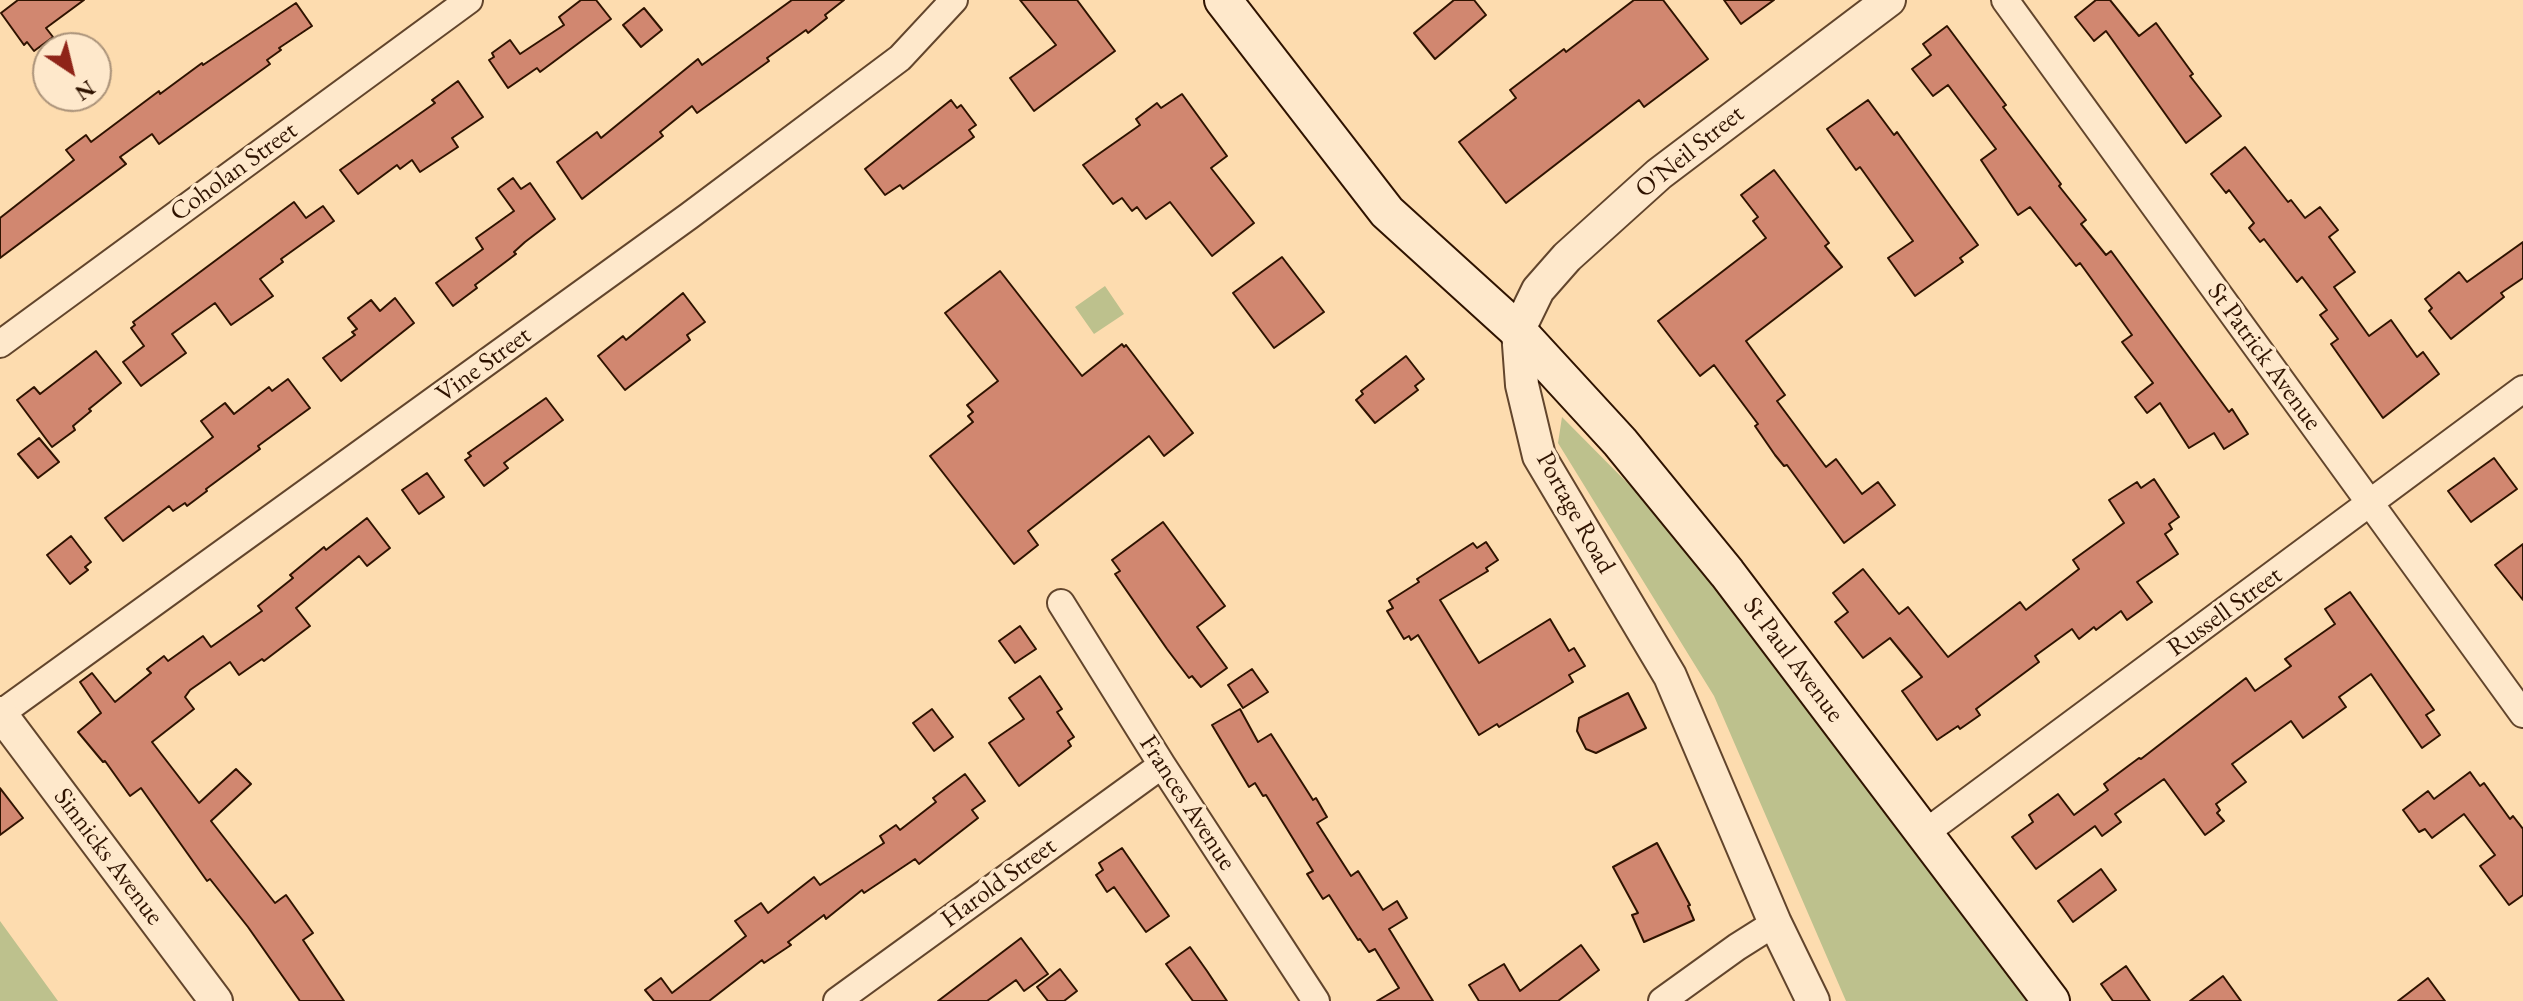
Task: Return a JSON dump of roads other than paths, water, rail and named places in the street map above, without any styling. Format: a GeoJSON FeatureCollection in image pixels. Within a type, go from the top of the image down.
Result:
{"type":"FeatureCollection","features":[{"type":"Feature","properties":{"kind":"main road"},"geometry":{"type":"LineString","coordinates":[[1223,0],[1387,212],[1518,331]]}},
{"type":"Feature","properties":{"kind":"main road","name":"St Paul Avenue"},"geometry":{"type":"LineString","coordinates":[[1518,331],[1620,442],[1727,573],[2051,1001]]}},
{"type":"Feature","properties":{"kind":"street","name":"Coholan Street"},"geometry":{"type":"LineString","coordinates":[[0,344],[469,0]]}},
{"type":"Feature","properties":{"kind":"street","name":"Vine Street"},"geometry":{"type":"LineString","coordinates":[[0,713],[689,216],[900,58],[954,0]]}},
{"type":"Feature","properties":{"kind":"street","name":"O'Neil Street"},"geometry":{"type":"LineString","coordinates":[[1518,331],[1538,290],[1567,257],[1659,174],[1889,0]]}},
{"type":"Feature","properties":{"kind":"street","name":"St Patrick Avenue"},"geometry":{"type":"LineString","coordinates":[[2005,0],[2523,714]]}},
{"type":"Feature","properties":{"kind":"street","name":"Portage Road"},"geometry":{"type":"LineString","coordinates":[[1518,331],[1522,385],[1539,456],[1670,676],[1775,923],[1813,1001]]}},
{"type":"Feature","properties":{"kind":"street","name":"Russell Street"},"geometry":{"type":"LineString","coordinates":[[1925,833],[2523,389]]}},
{"type":"Feature","properties":{"kind":"street","name":"Frances Avenue"},"geometry":{"type":"LineString","coordinates":[[1061,603],[1316,1001]]}},
{"type":"Feature","properties":{"kind":"street","name":"Sinnicks Avenue"},"geometry":{"type":"LineString","coordinates":[[0,713],[216,1001]]}},
{"type":"Feature","properties":{"kind":"street","name":"Harold Street"},"geometry":{"type":"LineString","coordinates":[[837,1001],[1162,765]]}},
{"type":"Feature","properties":{"kind":"street"},"geometry":{"type":"LineString","coordinates":[[1662,1001],[1775,923]]}}]}
